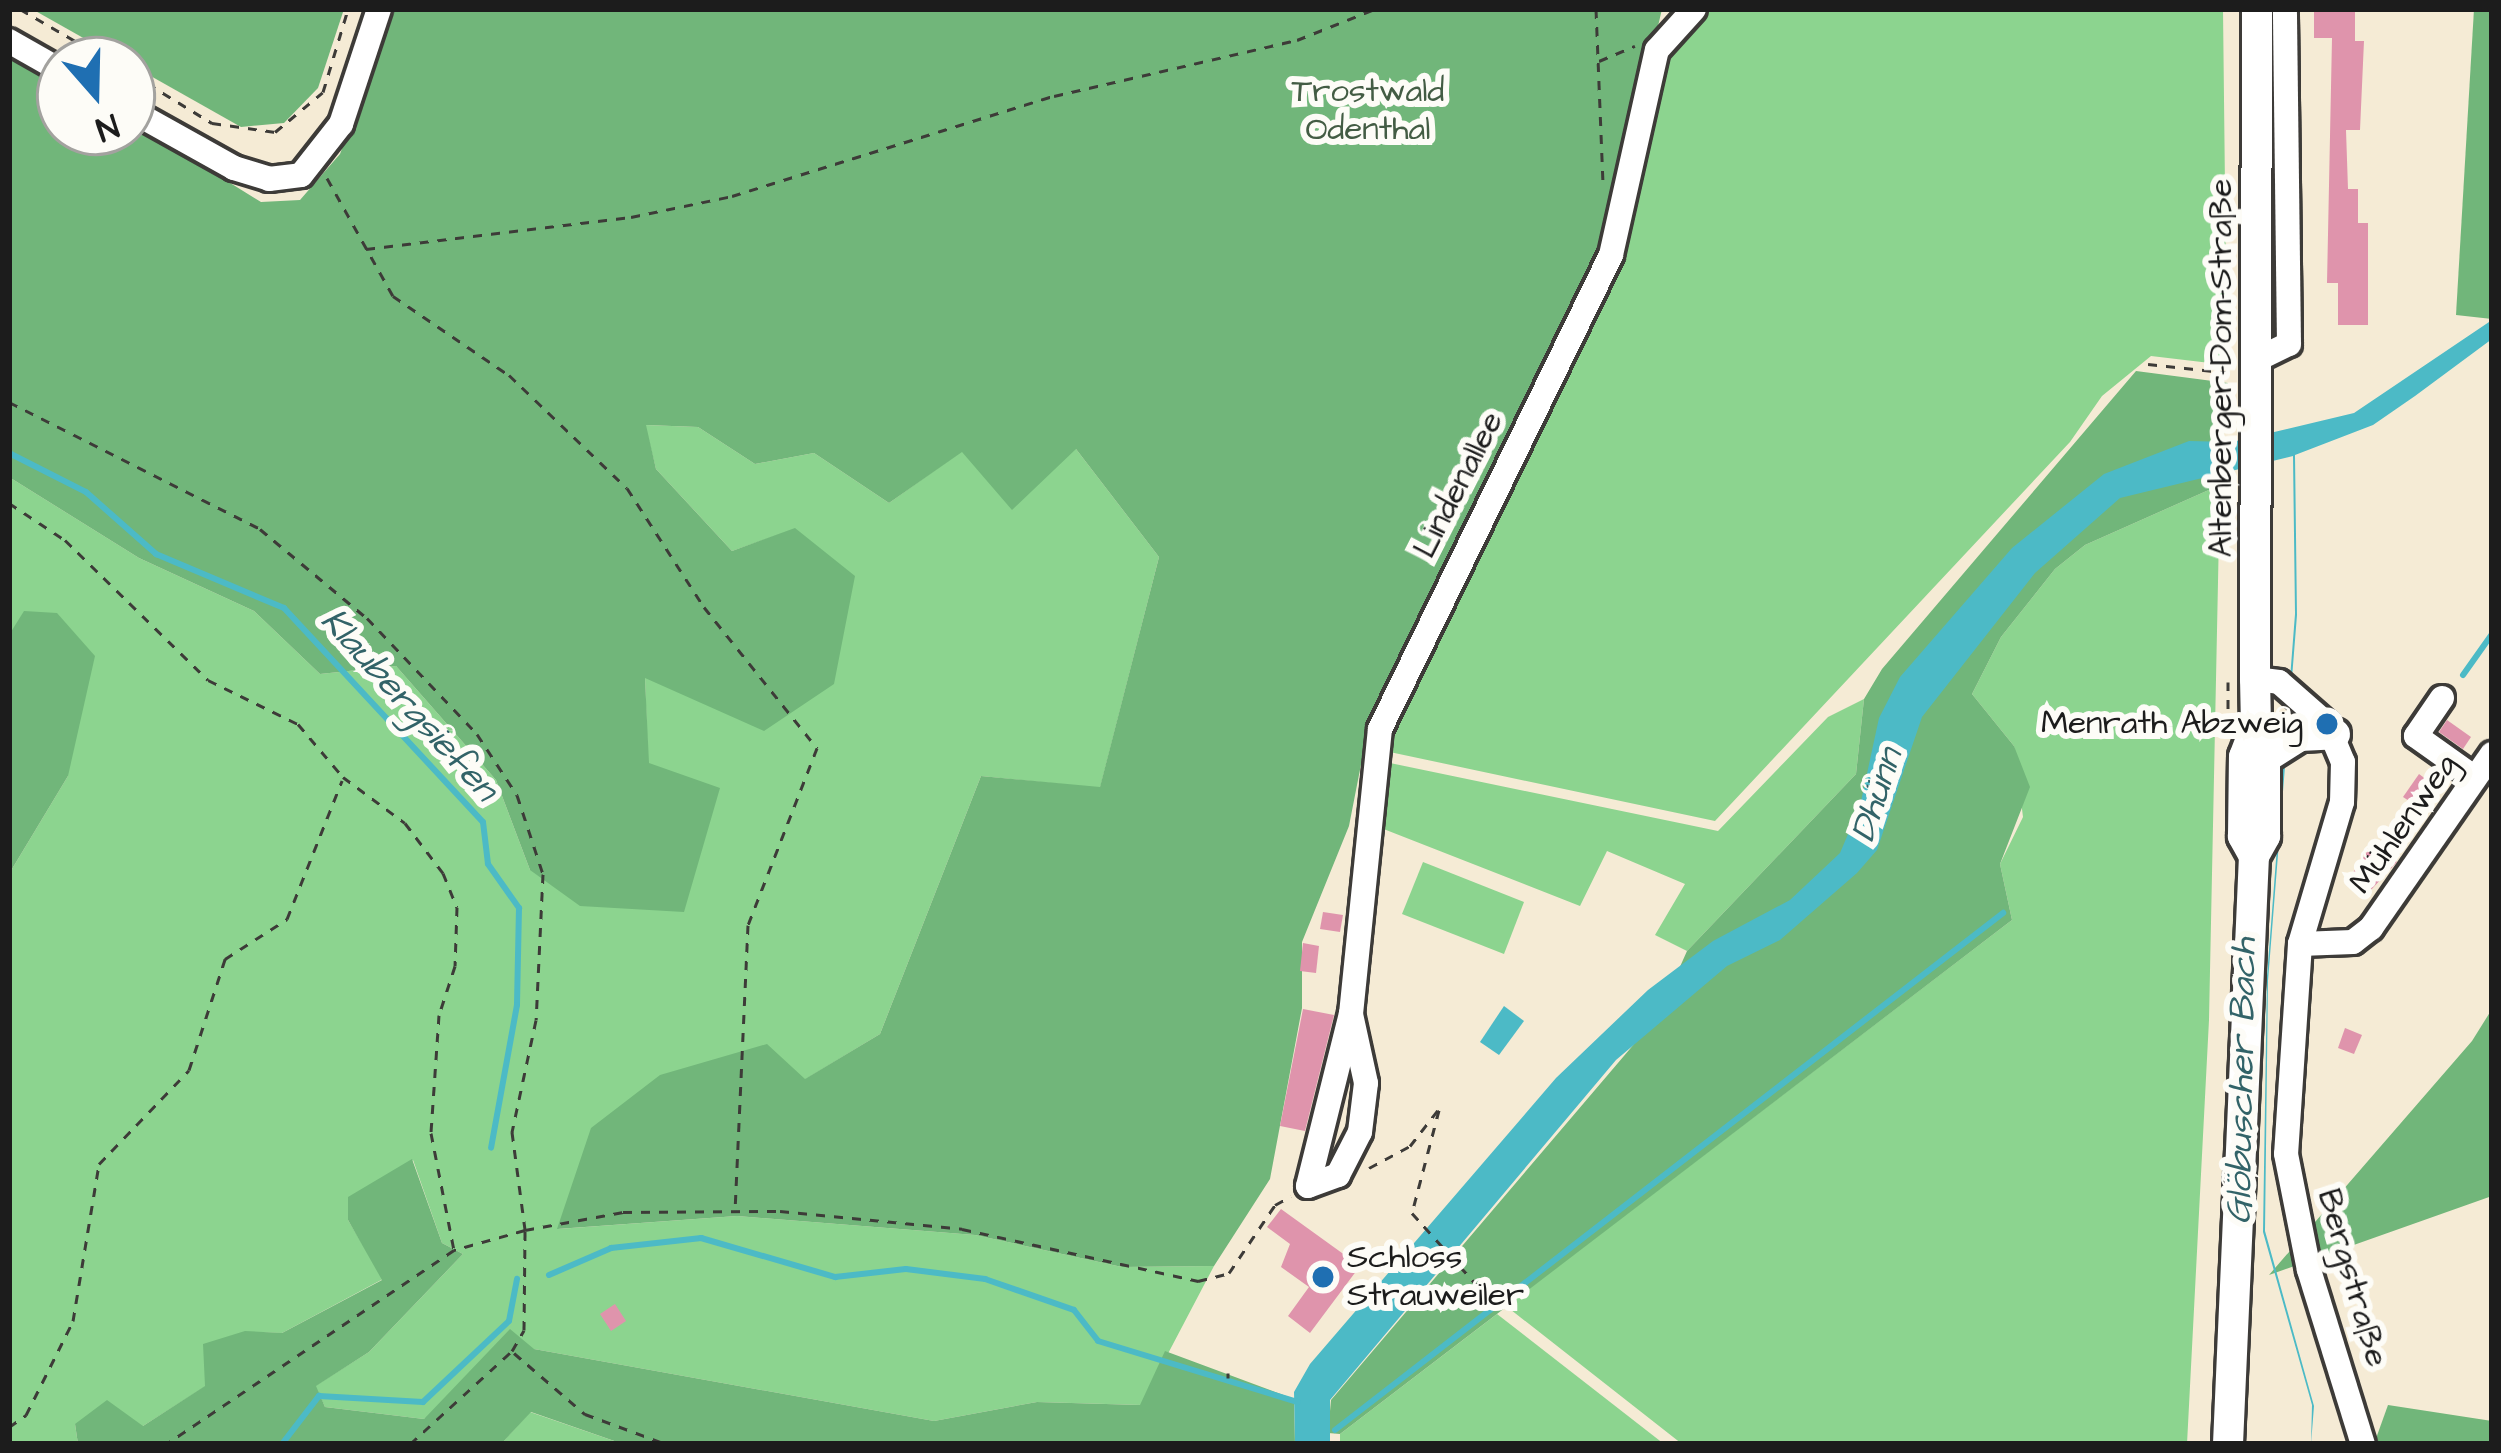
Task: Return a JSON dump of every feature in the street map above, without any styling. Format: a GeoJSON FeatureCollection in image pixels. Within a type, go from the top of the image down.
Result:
{"type":"FeatureCollection","features":[{"type":"Feature","properties":{"kind":"main road","name":"Altenberger-Dom-Straße"},"geometry":{"type":"LineString","coordinates":[[2228,1444],[2254,856],[2265,836],[2265,758],[2242,678],[2259,476],[2258,9]]}},
{"type":"Feature","properties":{"kind":"main road","name":"Altenberger-Dom-Straße"},"geometry":{"type":"LineString","coordinates":[[2254,856],[2243,836],[2244,757],[2256,727]]}},
{"type":"Feature","properties":{"kind":"main road"},"geometry":{"type":"LineString","coordinates":[[2265,758],[2300,736],[2335,734]]}},
{"type":"Feature","properties":{"kind":"street"},"geometry":{"type":"LineString","coordinates":[[156,123],[269,179],[301,175],[319,160],[341,124],[379,9]]}},
{"type":"Feature","properties":{"kind":"street","name":"Lindenallee"},"geometry":{"type":"LineString","coordinates":[[1308,1186],[1351,1014],[1380,729],[1611,255],[1657,50],[1694,9]]}},
{"type":"Feature","properties":{"kind":"street"},"geometry":{"type":"LineString","coordinates":[[2258,378],[2289,344],[2285,9]]}},
{"type":"Feature","properties":{"kind":"street"},"geometry":{"type":"LineString","coordinates":[[9,40],[36,56]]}},
{"type":"Feature","properties":{"kind":"street"},"geometry":{"type":"LineString","coordinates":[[2242,678],[2279,682],[2335,734]]}},
{"type":"Feature","properties":{"kind":"street"},"geometry":{"type":"LineString","coordinates":[[2442,698],[2416,736],[2475,778]]}},
{"type":"Feature","properties":{"kind":"street","name":"Bergstraße"},"geometry":{"type":"LineString","coordinates":[[2335,734],[2342,802],[2300,944],[2286,1154],[2309,1270],[2363,1444]]}},
{"type":"Feature","properties":{"kind":"street","name":"Mühlenweg"},"geometry":{"type":"LineString","coordinates":[[2300,944],[2354,942],[2371,928],[2492,754]]}},
{"type":"Feature","properties":{"kind":"street","name":"Lindenallee"},"geometry":{"type":"LineString","coordinates":[[1338,1175],[1364,1115],[1366,1083],[1351,1014]]}},
{"type":"Feature","properties":{"kind":"street"},"geometry":{"type":"LineString","coordinates":[[1308,1186],[1338,1175]]}},
{"type":"Feature","properties":{"kind":"path"},"geometry":{"type":"LineString","coordinates":[[20,9],[67,36]]}},
{"type":"Feature","properties":{"kind":"path"},"geometry":{"type":"LineString","coordinates":[[156,89],[212,123],[275,132],[323,92],[348,9]]}},
{"type":"Feature","properties":{"kind":"path"},"geometry":{"type":"LineString","coordinates":[[366,249],[631,217],[732,196],[1054,96],[1297,40],[1375,9]]}},
{"type":"Feature","properties":{"kind":"path"},"geometry":{"type":"LineString","coordinates":[[1596,9],[1603,183]]}},
{"type":"Feature","properties":{"kind":"path"},"geometry":{"type":"LineString","coordinates":[[1598,62],[1639,44]]}},
{"type":"Feature","properties":{"kind":"path"},"geometry":{"type":"LineString","coordinates":[[319,160],[393,296],[509,375],[627,488],[704,607],[817,748],[748,925],[735,1210]]}},
{"type":"Feature","properties":{"kind":"path"},"geometry":{"type":"LineString","coordinates":[[2148,364],[2258,378]]}},
{"type":"Feature","properties":{"kind":"path"},"geometry":{"type":"LineString","coordinates":[[9,402],[260,529],[426,677],[517,796],[543,874],[536,1020],[512,1132],[529,1308],[512,1352],[410,1444]]}},
{"type":"Feature","properties":{"kind":"path"},"geometry":{"type":"LineString","coordinates":[[9,503],[65,540],[208,680],[298,724],[343,777],[405,823],[443,873],[457,907],[431,1133],[454,1250]]}},
{"type":"Feature","properties":{"kind":"path"},"geometry":{"type":"LineString","coordinates":[[2228,745],[2242,678]]}},
{"type":"Feature","properties":{"kind":"path"},"geometry":{"type":"LineString","coordinates":[[9,1427],[26,1414],[73,1321],[99,1164],[189,1070],[225,959],[286,919],[343,777]]}},
{"type":"Feature","properties":{"kind":"path"},"geometry":{"type":"LineString","coordinates":[[1338,1175],[1410,1146],[1439,1110],[1418,1174],[1416,1224],[1494,1304]]}},
{"type":"Feature","properties":{"kind":"path"},"geometry":{"type":"LineString","coordinates":[[166,1444],[454,1250],[524,1230],[623,1212],[735,1210],[962,1228],[1198,1281],[1229,1273],[1275,1205],[1308,1186]]}},
{"type":"Feature","properties":{"kind":"path"},"geometry":{"type":"LineString","coordinates":[[512,1352],[585,1414],[666,1444]]}},
{"type":"Feature","properties":{"kind":"green space"},"geometry":{"type":"Polygon","coordinates":[[[32,9],[344,9],[318,88],[284,123],[241,127],[156,79],[156,36],[80,36],[32,9]]]}},
{"type":"Feature","properties":{"kind":"green space","name":"Trostwald Odenthal"},"geometry":{"type":"Polygon","coordinates":[[[395,9],[1662,9],[1606,251],[1366,739],[1349,826],[1302,942],[1302,1008],[1270,1179],[1214,1266],[1122,1267],[975,1235],[737,1216],[557,1229],[591,1128],[660,1075],[767,1044],[805,1079],[880,1034],[981,776],[1100,787],[1159,557],[1076,449],[1012,510],[962,452],[889,503],[814,453],[755,464],[698,427],[646,425],[656,469],[732,551],[795,528],[855,576],[834,684],[764,731],[645,678],[649,763],[720,788],[684,912],[580,906],[530,870],[496,780],[396,666],[320,674],[254,611],[139,558],[9,477],[9,48],[36,63],[36,156],[156,156],[156,137],[261,202],[300,200],[340,154],[395,9]]]}},
{"type":"Feature","properties":{"kind":"green space"},"geometry":{"type":"Polygon","coordinates":[[[1673,9],[2223,9],[2227,365],[2151,356],[2102,396],[2070,442],[1715,821],[1385,751],[1615,256],[1673,9]]]}},
{"type":"Feature","properties":{"kind":"green space"},"geometry":{"type":"Polygon","coordinates":[[[2474,9],[2492,9],[2492,319],[2456,315],[2474,9]]]}},
{"type":"Feature","properties":{"kind":"green space"},"geometry":{"type":"Polygon","coordinates":[[[2136,371],[2228,383],[2220,485],[2085,545],[2055,569],[2001,637],[1972,694],[2014,746],[2030,787],[2000,864],[2012,920],[1340,1434],[1328,1433],[1331,1400],[1658,1016],[1687,951],[1856,774],[1864,699],[1882,669],[2136,371]]]}},
{"type":"Feature","properties":{"kind":"green space"},"geometry":{"type":"Polygon","coordinates":[[[645,425],[698,427],[755,464],[814,453],[889,503],[962,451],[1076,449],[1159,557],[1100,788],[981,776],[880,1034],[558,1229],[737,1216],[975,1235],[1122,1267],[1214,1266],[1141,1405],[1037,1402],[934,1421],[534,1349],[424,1419],[325,1407],[315,1386],[369,1352],[463,1254],[442,1243],[413,1160],[348,1220],[383,1279],[282,1333],[245,1332],[206,1386],[143,1426],[75,1424],[78,1444],[9,1444],[9,874],[68,776],[9,635],[9,477],[139,558],[254,611],[320,674],[396,666],[496,780],[530,870],[648,763],[645,677],[795,529],[732,551],[656,469],[645,425]]]}},
{"type":"Feature","properties":{"kind":"green space"},"geometry":{"type":"Polygon","coordinates":[[[2220,485],[2209,1020],[2187,1444],[1682,1444],[1506,1306],[2012,920],[2000,864],[2023,817],[2014,746],[1972,694],[2001,637],[2055,569],[2085,545],[2220,485]]]}},
{"type":"Feature","properties":{"kind":"green space"},"geometry":{"type":"Polygon","coordinates":[[[24,611],[57,613],[95,656],[68,776],[9,874],[9,635],[24,611]]]}},
{"type":"Feature","properties":{"kind":"green space"},"geometry":{"type":"Polygon","coordinates":[[[1864,699],[1856,774],[1687,951],[1655,935],[1685,884],[1607,851],[1580,906],[1381,828],[1390,763],[1718,831],[1828,717],[1864,699]]]}},
{"type":"Feature","properties":{"kind":"green space"},"geometry":{"type":"Polygon","coordinates":[[[1423,862],[1524,902],[1504,954],[1402,914],[1423,862]]]}},
{"type":"Feature","properties":{"kind":"green space"},"geometry":{"type":"Polygon","coordinates":[[[2492,1009],[2492,1196],[2269,1275],[2472,1041],[2492,1009]]]}},
{"type":"Feature","properties":{"kind":"green space"},"geometry":{"type":"Polygon","coordinates":[[[412,1159],[442,1243],[463,1254],[369,1352],[316,1386],[325,1407],[424,1419],[510,1329],[534,1349],[934,1421],[1037,1402],[1140,1405],[1165,1351],[1294,1399],[1295,1444],[623,1444],[531,1412],[501,1444],[78,1444],[75,1424],[107,1400],[143,1426],[205,1386],[203,1344],[245,1331],[282,1333],[382,1280],[348,1220],[348,1197],[412,1159]]]}},
{"type":"Feature","properties":{"kind":"green space"},"geometry":{"type":"Polygon","coordinates":[[[1497,1314],[1664,1444],[1340,1444],[1340,1434],[1497,1314]]]}},
{"type":"Feature","properties":{"kind":"green space"},"geometry":{"type":"Polygon","coordinates":[[[2388,1405],[2492,1421],[2492,1444],[2374,1444],[2388,1405]]]}},
{"type":"Feature","properties":{"kind":"green space"},"geometry":{"type":"Polygon","coordinates":[[[530,1412],[623,1444],[501,1444],[530,1412]]]}},
{"type":"Feature","properties":{"kind":"water","name":"Dhünn"},"geometry":{"type":"Polygon","coordinates":[[[2492,320],[2492,339],[2373,425],[2295,455],[2297,615],[2268,981],[2265,1231],[2314,1406],[2311,1444],[2312,1405],[2263,1232],[2267,976],[2295,614],[2293,456],[2120,498],[2035,573],[1922,717],[1877,850],[1780,940],[1727,966],[1616,1060],[1330,1400],[1330,1444],[1295,1444],[1294,1392],[1310,1364],[1556,1078],[1648,990],[1713,941],[1790,900],[1840,853],[1860,806],[1879,718],[1900,677],[2012,548],[2104,474],[2189,441],[2232,442],[2354,413],[2492,320]]]}},
{"type":"Feature","properties":{"kind":"water"},"geometry":{"type":"Polygon","coordinates":[[[1504,1006],[1524,1021],[1499,1055],[1480,1042],[1504,1006]]]}},
{"type":"Feature","properties":{"kind":"building"},"geometry":{"type":"Polygon","coordinates":[[[2314,9],[2355,9],[2355,41],[2364,41],[2360,130],[2346,130],[2348,189],[2358,189],[2358,223],[2368,223],[2368,325],[2338,325],[2338,283],[2327,283],[2332,38],[2314,38],[2314,9]]]}},
{"type":"Feature","properties":{"kind":"building"},"geometry":{"type":"Polygon","coordinates":[[[2447,720],[2471,737],[2463,749],[2439,732],[2447,720]]]}},
{"type":"Feature","properties":{"kind":"building"},"geometry":{"type":"Polygon","coordinates":[[[2419,774],[2438,788],[2423,810],[2403,797],[2419,774]]]}},
{"type":"Feature","properties":{"kind":"building"},"geometry":{"type":"Polygon","coordinates":[[[2395,839],[2390,857],[2397,862],[2370,891],[2350,877],[2373,843],[2395,839]]]}},
{"type":"Feature","properties":{"kind":"building"},"geometry":{"type":"Polygon","coordinates":[[[1323,912],[1343,915],[1340,932],[1320,929],[1323,912]]]}},
{"type":"Feature","properties":{"kind":"building"},"geometry":{"type":"Polygon","coordinates":[[[1303,943],[1319,946],[1316,973],[1300,971],[1303,943]]]}},
{"type":"Feature","properties":{"kind":"building"},"geometry":{"type":"Polygon","coordinates":[[[1303,1009],[1334,1015],[1305,1131],[1280,1126],[1303,1009]]]}},
{"type":"Feature","properties":{"kind":"building"},"geometry":{"type":"Polygon","coordinates":[[[2345,1028],[2362,1035],[2354,1054],[2338,1048],[2345,1028]]]}},
{"type":"Feature","properties":{"kind":"building","name":"Schloss Strauweiler"},"geometry":{"type":"Polygon","coordinates":[[[1281,1209],[1360,1266],[1310,1333],[1288,1316],[1309,1287],[1281,1267],[1290,1244],[1267,1227],[1281,1209]]]}},
{"type":"Feature","properties":{"kind":"building"},"geometry":{"type":"Polygon","coordinates":[[[615,1304],[626,1321],[611,1331],[600,1314],[615,1304]]]}},
{"type":"Feature","properties":{"kind":"waterway","name":"Klaubergsiefen"},"geometry":{"type":"LineString","coordinates":[[9,453],[86,492],[156,554],[284,608],[483,822],[488,864],[519,908],[517,1005],[491,1148]]}},
{"type":"Feature","properties":{"kind":"waterway"},"geometry":{"type":"LineString","coordinates":[[2463,675],[2492,634]]}},
{"type":"Feature","properties":{"kind":"waterway"},"geometry":{"type":"LineString","coordinates":[[1335,1430],[2003,913]]}},
{"type":"Feature","properties":{"kind":"waterway"},"geometry":{"type":"LineString","coordinates":[[549,1275],[611,1248],[701,1238],[835,1277],[906,1269],[985,1279],[1074,1310],[1098,1341],[1298,1402]]}},
{"type":"Feature","properties":{"kind":"waterway"},"geometry":{"type":"LineString","coordinates":[[282,1444],[319,1396],[423,1402],[509,1321],[517,1279]]}},
{"type":"Feature","properties":{"kind":"place","name":"Menrath Abzweig"},"geometry":{"type":"Point","coordinates":[2327,724]}},
{"type":"Feature","properties":{"kind":"place","name":"Schloss Strauweiler"},"geometry":{"type":"Point","coordinates":[1323,1277]}},
{"type":"Feature","properties":{"kind":"water label","name":"Glöbuscher Bach"},"geometry":{"type":"Point","coordinates":[2242,1081]}}]}
